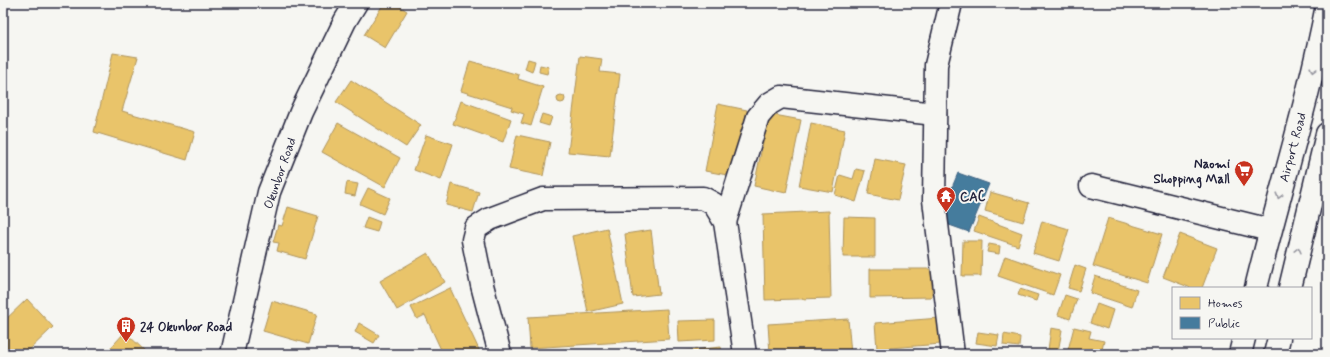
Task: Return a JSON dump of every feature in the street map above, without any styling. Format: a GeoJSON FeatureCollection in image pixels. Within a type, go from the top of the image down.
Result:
{"type":"FeatureCollection","features":[{"type":"Feature","properties":{"kind":"street","name":"Okunbor Road"},"geometry":{"type":"LineString","coordinates":[[232,354],[269,192],[301,112],[345,21],[356,3]]}},
{"type":"Feature","properties":{"kind":"street"},"geometry":{"type":"LineString","coordinates":[[951,3],[936,65],[934,200],[953,354]]}},
{"type":"Feature","properties":{"kind":"street","name":"Airport Road"},"geometry":{"type":"LineString","coordinates":[[1256,287],[1318,50],[1327,5]]}},
{"type":"Feature","properties":{"kind":"street"},"geometry":{"type":"LineString","coordinates":[[745,354],[726,222],[758,117],[769,104],[781,97],[935,114]]}},
{"type":"Feature","properties":{"kind":"street"},"geometry":{"type":"LineString","coordinates":[[1290,287],[1327,134]]}},
{"type":"Feature","properties":{"kind":"street"},"geometry":{"type":"LineString","coordinates":[[1091,186],[1270,230]]}},
{"type":"Feature","properties":{"kind":"street"},"geometry":{"type":"LineString","coordinates":[[500,354],[482,285],[473,240],[476,228],[490,220],[543,198],[703,198],[714,204],[726,222]]}},
{"type":"Feature","properties":{"kind":"street"},"geometry":{"type":"LineString","coordinates":[[1275,354],[1279,339]]}},
{"type":"Feature","properties":{"kind":"building: Homes"},"geometry":{"type":"Polygon","coordinates":[[[384,3],[394,3],[407,11],[385,48],[364,35],[384,3]]]}},
{"type":"Feature","properties":{"kind":"building: Homes"},"geometry":{"type":"Polygon","coordinates":[[[113,53],[138,57],[122,111],[195,132],[187,160],[94,132],[113,53]]]}},
{"type":"Feature","properties":{"kind":"building: Homes"},"geometry":{"type":"Polygon","coordinates":[[[580,56],[602,59],[600,72],[620,74],[610,156],[568,152],[580,56]]]}},
{"type":"Feature","properties":{"kind":"building: Homes"},"geometry":{"type":"Polygon","coordinates":[[[528,59],[535,61],[532,72],[525,69],[528,59]]]}},
{"type":"Feature","properties":{"kind":"building: Homes"},"geometry":{"type":"Polygon","coordinates":[[[470,61],[519,75],[518,79],[543,87],[531,126],[521,123],[524,114],[511,110],[512,107],[461,91],[470,61]]]}},
{"type":"Feature","properties":{"kind":"building: Homes"},"geometry":{"type":"Polygon","coordinates":[[[540,65],[549,67],[547,74],[539,72],[540,65]]]}},
{"type":"Feature","properties":{"kind":"building: Homes"},"geometry":{"type":"Polygon","coordinates":[[[351,80],[421,125],[406,147],[336,102],[351,80]]]}},
{"type":"Feature","properties":{"kind":"building: Homes"},"geometry":{"type":"Polygon","coordinates":[[[561,95],[564,96],[564,102],[561,103],[558,102],[557,99],[558,96],[561,95]]]}},
{"type":"Feature","properties":{"kind":"building: Homes"},"geometry":{"type":"Polygon","coordinates":[[[461,101],[511,119],[503,142],[453,124],[461,101]]]}},
{"type":"Feature","properties":{"kind":"building: Homes"},"geometry":{"type":"Polygon","coordinates":[[[718,104],[747,110],[733,176],[705,171],[718,104]]]}},
{"type":"Feature","properties":{"kind":"building: Homes"},"geometry":{"type":"Polygon","coordinates":[[[542,114],[552,117],[549,126],[539,123],[542,114]]]}},
{"type":"Feature","properties":{"kind":"building: Homes"},"geometry":{"type":"Polygon","coordinates":[[[769,114],[801,120],[786,193],[754,186],[769,114]]]}},
{"type":"Feature","properties":{"kind":"building: Homes"},"geometry":{"type":"Polygon","coordinates":[[[338,123],[400,158],[385,187],[322,152],[338,123]]]}},
{"type":"Feature","properties":{"kind":"building: Homes"},"geometry":{"type":"Polygon","coordinates":[[[811,123],[845,130],[833,192],[799,186],[811,123]]]}},
{"type":"Feature","properties":{"kind":"building: Homes"},"geometry":{"type":"Polygon","coordinates":[[[426,135],[453,144],[441,180],[414,170],[426,135]]]}},
{"type":"Feature","properties":{"kind":"building: Homes"},"geometry":{"type":"Polygon","coordinates":[[[517,135],[550,142],[543,176],[509,169],[517,135]]]}},
{"type":"Feature","properties":{"kind":"building: Homes"},"geometry":{"type":"Polygon","coordinates":[[[875,159],[906,165],[898,200],[868,194],[875,159]]]}},
{"type":"Feature","properties":{"kind":"building: Homes"},"geometry":{"type":"Polygon","coordinates":[[[856,169],[865,171],[856,202],[835,195],[840,175],[853,179],[856,169]]]}},
{"type":"Feature","properties":{"kind":"building: Homes"},"geometry":{"type":"Polygon","coordinates":[[[347,182],[358,184],[355,196],[345,194],[347,182]]]}},
{"type":"Feature","properties":{"kind":"building: Homes"},"geometry":{"type":"Polygon","coordinates":[[[451,184],[479,192],[473,212],[446,205],[451,184]]]}},
{"type":"Feature","properties":{"kind":"building: Homes"},"geometry":{"type":"Polygon","coordinates":[[[368,188],[390,198],[383,214],[360,204],[368,188]]]}},
{"type":"Feature","properties":{"kind":"building: Homes"},"geometry":{"type":"Polygon","coordinates":[[[990,192],[1029,203],[1023,222],[985,211],[990,192]]]}},
{"type":"Feature","properties":{"kind":"building: Homes"},"geometry":{"type":"Polygon","coordinates":[[[288,207],[318,216],[305,259],[277,251],[279,243],[273,242],[278,225],[282,226],[288,207]]]}},
{"type":"Feature","properties":{"kind":"building: Homes"},"geometry":{"type":"Polygon","coordinates":[[[829,211],[831,298],[765,300],[763,214],[829,211]]]}},
{"type":"Feature","properties":{"kind":"building: Homes"},"geometry":{"type":"Polygon","coordinates":[[[367,217],[380,222],[377,232],[363,228],[367,217]]]}},
{"type":"Feature","properties":{"kind":"building: Homes"},"geometry":{"type":"Polygon","coordinates":[[[844,217],[875,218],[875,257],[843,257],[844,217]]]}},
{"type":"Feature","properties":{"kind":"building: Homes"},"geometry":{"type":"Polygon","coordinates":[[[979,217],[1022,233],[1018,246],[974,231],[979,217]]]}},
{"type":"Feature","properties":{"kind":"building: Homes"},"geometry":{"type":"Polygon","coordinates":[[[1108,218],[1162,234],[1147,283],[1093,266],[1108,218]]]}},
{"type":"Feature","properties":{"kind":"building: Homes"},"geometry":{"type":"Polygon","coordinates":[[[1042,221],[1069,229],[1059,261],[1033,253],[1042,221]]]}},
{"type":"Feature","properties":{"kind":"building: Homes"},"geometry":{"type":"Polygon","coordinates":[[[607,228],[623,304],[588,312],[572,236],[607,228]]]}},
{"type":"Feature","properties":{"kind":"building: Homes"},"geometry":{"type":"Polygon","coordinates":[[[651,230],[659,294],[633,297],[625,234],[651,230]]]}},
{"type":"Feature","properties":{"kind":"building: Homes"},"geometry":{"type":"Polygon","coordinates":[[[1180,234],[1217,248],[1202,287],[1188,287],[1163,277],[1180,234]]]}},
{"type":"Feature","properties":{"kind":"building: Homes"},"geometry":{"type":"Polygon","coordinates":[[[963,241],[982,241],[981,276],[962,276],[963,241]]]}},
{"type":"Feature","properties":{"kind":"building: Homes"},"geometry":{"type":"Polygon","coordinates":[[[989,244],[1000,246],[999,254],[987,252],[989,244]]]}},
{"type":"Feature","properties":{"kind":"building: Homes"},"geometry":{"type":"Polygon","coordinates":[[[428,253],[445,282],[397,310],[380,281],[428,253]]]}},
{"type":"Feature","properties":{"kind":"building: Homes"},"geometry":{"type":"Polygon","coordinates":[[[1005,256],[1060,275],[1053,295],[998,276],[1005,256]]]}},
{"type":"Feature","properties":{"kind":"building: Homes"},"geometry":{"type":"Polygon","coordinates":[[[1075,265],[1086,269],[1079,291],[1068,288],[1075,265]]]}},
{"type":"Feature","properties":{"kind":"building: Homes"},"geometry":{"type":"Polygon","coordinates":[[[870,269],[932,269],[932,297],[870,298],[870,269]]]}},
{"type":"Feature","properties":{"kind":"building: Homes"},"geometry":{"type":"Polygon","coordinates":[[[1095,276],[1137,290],[1132,307],[1090,293],[1095,276]]]}},
{"type":"Feature","properties":{"kind":"building: Homes"},"geometry":{"type":"Polygon","coordinates":[[[450,288],[481,354],[443,354],[425,315],[417,319],[411,307],[450,288]]]}},
{"type":"Feature","properties":{"kind":"building: Homes"},"geometry":{"type":"Polygon","coordinates":[[[1020,289],[1038,295],[1036,301],[1018,295],[1020,289]]]}},
{"type":"Feature","properties":{"kind":"building: Homes"},"geometry":{"type":"Polygon","coordinates":[[[1065,295],[1077,299],[1070,319],[1058,315],[1065,295]]]}},
{"type":"Feature","properties":{"kind":"building: Homes"},"geometry":{"type":"Polygon","coordinates":[[[27,299],[53,327],[25,354],[3,354],[3,322],[27,299]]]}},
{"type":"Feature","properties":{"kind":"building: Homes"},"geometry":{"type":"Polygon","coordinates":[[[272,301],[317,314],[308,344],[263,331],[272,301]]]}},
{"type":"Feature","properties":{"kind":"building: Homes"},"geometry":{"type":"Polygon","coordinates":[[[1097,304],[1113,310],[1107,329],[1090,323],[1097,304]]]}},
{"type":"Feature","properties":{"kind":"building: Homes"},"geometry":{"type":"Polygon","coordinates":[[[667,309],[669,339],[530,348],[528,317],[667,309]]]}},
{"type":"Feature","properties":{"kind":"building: Homes"},"geometry":{"type":"Polygon","coordinates":[[[940,318],[941,344],[877,349],[875,323],[940,318]]]}},
{"type":"Feature","properties":{"kind":"building: Homes"},"geometry":{"type":"Polygon","coordinates":[[[848,319],[851,354],[770,354],[768,324],[848,319]]]}},
{"type":"Feature","properties":{"kind":"building: Homes"},"geometry":{"type":"Polygon","coordinates":[[[715,320],[715,340],[679,342],[678,321],[715,320]]]}},
{"type":"Feature","properties":{"kind":"building: Homes"},"geometry":{"type":"Polygon","coordinates":[[[359,323],[379,335],[374,343],[355,332],[359,323]]]}},
{"type":"Feature","properties":{"kind":"building: Homes"},"geometry":{"type":"Polygon","coordinates":[[[1074,327],[1091,331],[1089,338],[1104,341],[1101,354],[1086,354],[1068,350],[1074,327]]]}},
{"type":"Feature","properties":{"kind":"building: Homes"},"geometry":{"type":"Polygon","coordinates":[[[1051,328],[1062,330],[1058,352],[1048,350],[1051,328]]]}},
{"type":"Feature","properties":{"kind":"building: Homes","name":"24 Okunbor Road"},"geometry":{"type":"Polygon","coordinates":[[[125,332],[148,354],[105,354],[125,332]]]}},
{"type":"Feature","properties":{"kind":"building: Homes"},"geometry":{"type":"Polygon","coordinates":[[[978,332],[999,335],[997,346],[976,343],[978,332]]]}},
{"type":"Feature","properties":{"kind":"building: Homes"},"geometry":{"type":"Polygon","coordinates":[[[1004,334],[1020,337],[1019,347],[1003,345],[1004,334]]]}},
{"type":"Feature","properties":{"kind":"building: Homes"},"geometry":{"type":"Polygon","coordinates":[[[721,347],[722,354],[657,354],[721,347]]]}},
{"type":"Feature","properties":{"kind":"building: Homes"},"geometry":{"type":"Polygon","coordinates":[[[993,351],[1014,354],[992,354],[993,351]]]}},
{"type":"Feature","properties":{"kind":"building: Public"},"geometry":{"type":"Polygon","coordinates":[[[958,173],[989,184],[969,232],[938,221],[958,173]]]}},
{"type":"Feature","properties":{"kind":"place","name":"Naomi Shopping Mall"},"geometry":{"type":"Point","coordinates":[1244,187]}},
{"type":"Feature","properties":{"kind":"place","name":"CAC"},"geometry":{"type":"Point","coordinates":[946,213]}},
{"type":"Feature","properties":{"kind":"place","name":"24 Okunbor Road"},"geometry":{"type":"Point","coordinates":[126,343]}}]}
